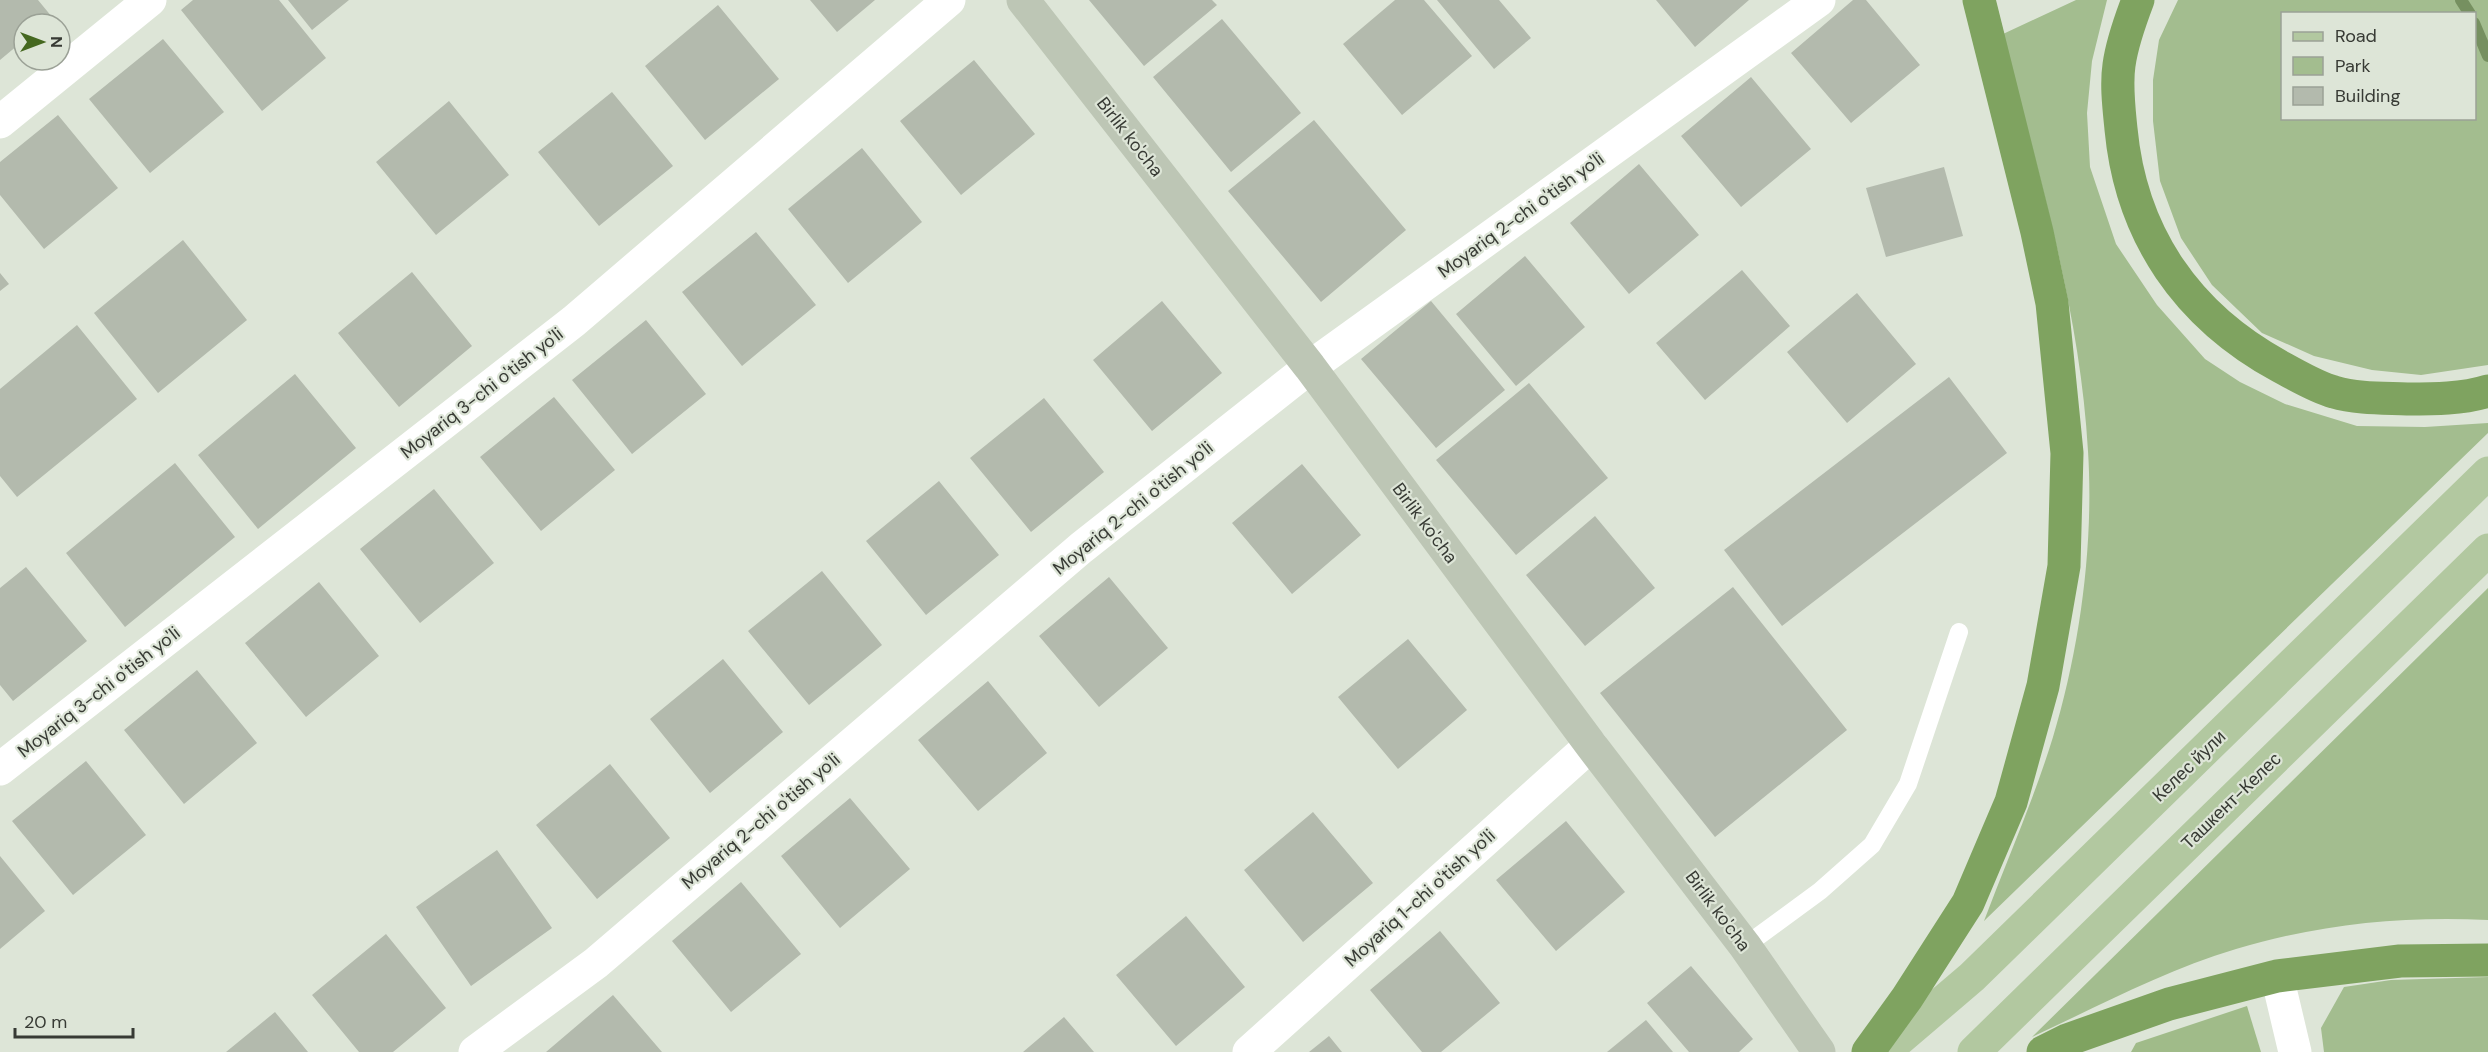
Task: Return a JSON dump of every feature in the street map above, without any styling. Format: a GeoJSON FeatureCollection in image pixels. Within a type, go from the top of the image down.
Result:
{"type":"FeatureCollection","features":[{"type":"Feature","properties":{"kind":"highway"},"geometry":{"type":"LineString","coordinates":[[1868,1052],[1907,998],[1968,903],[2011,802],[2043,686],[2064,566],[2067,453],[2052,303],[2037,232],[1979,0]]}},
{"type":"Feature","properties":{"kind":"highway"},"geometry":{"type":"LineString","coordinates":[[2139,0],[2130,22],[2119,66],[2119,115],[2124,162],[2148,235],[2194,300],[2228,333],[2262,356],[2335,392],[2379,398],[2432,399],[2488,391]]}},
{"type":"Feature","properties":{"kind":"highway"},"geometry":{"type":"LineString","coordinates":[[2063,1048],[2169,1004],[2277,976],[2400,961],[2488,960]]}},
{"type":"Feature","properties":{"kind":"main road","name":"Келес йули"},"geometry":{"type":"LineString","coordinates":[[1884,1052],[1972,977],[2488,473]]}},
{"type":"Feature","properties":{"kind":"main road","name":"Ташкент-Келес"},"geometry":{"type":"LineString","coordinates":[[1974,1052],[2488,550]]}},
{"type":"Feature","properties":{"kind":"street"},"geometry":{"type":"LineString","coordinates":[[0,122],[150,0]]}},
{"type":"Feature","properties":{"kind":"street","name":"Moyariq 3-chi o'tish yo'li"},"geometry":{"type":"LineString","coordinates":[[0,769],[574,321],[949,0]]}},
{"type":"Feature","properties":{"kind":"street","name":"Birlik ko'cha"},"geometry":{"type":"LineString","coordinates":[[1023,0],[1310,367],[1591,745],[1745,946],[1819,1052]]}},
{"type":"Feature","properties":{"kind":"street","name":"Moyariq 2-chi o'tish yo'li"},"geometry":{"type":"LineString","coordinates":[[475,1052],[596,963],[1081,548],[1310,367],[1819,0]]}},
{"type":"Feature","properties":{"kind":"street","name":"Moyariq 1-chi o'tish yo'li"},"geometry":{"type":"LineString","coordinates":[[1249,1052],[1591,745]]}},
{"type":"Feature","properties":{"kind":"street"},"geometry":{"type":"LineString","coordinates":[[2277,976],[2295,1052]]}},
{"type":"Feature","properties":{"kind":"lane"},"geometry":{"type":"LineString","coordinates":[[1745,946],[1820,891],[1872,844],[1908,784],[1959,632]]}},
{"type":"Feature","properties":{"kind":"green space"},"geometry":{"type":"Polygon","coordinates":[[[2076,0],[2107,0],[2092,61],[2087,113],[2090,167],[2116,244],[2157,305],[2205,359],[2240,382],[2285,404],[2357,426],[2425,427],[2488,423],[2488,433],[1984,921],[2037,783],[2063,703],[2078,632],[2089,522],[2088,451],[2083,398],[2067,293],[2003,34],[2076,0]]]}},
{"type":"Feature","properties":{"kind":"green space"},"geometry":{"type":"Polygon","coordinates":[[[2178,0],[2488,0],[2488,365],[2421,375],[2372,370],[2314,356],[2262,333],[2212,285],[2181,238],[2160,181],[2153,121],[2153,80],[2159,40],[2178,0]]]}},
{"type":"Feature","properties":{"kind":"green space"},"geometry":{"type":"Polygon","coordinates":[[[2488,588],[2488,920],[2392,921],[2330,928],[2267,940],[2184,967],[2032,1037],[2488,588]]]}},
{"type":"Feature","properties":{"kind":"green space"},"geometry":{"type":"Polygon","coordinates":[[[2488,977],[2488,1052],[2324,1052],[2321,1028],[2344,987],[2391,980],[2488,977]]]}},
{"type":"Feature","properties":{"kind":"green space"},"geometry":{"type":"Polygon","coordinates":[[[2247,1006],[2261,1052],[2131,1052],[2136,1043],[2247,1006]]]}},
{"type":"Feature","properties":{"kind":"building"},"geometry":{"type":"Polygon","coordinates":[[[0,0],[38,0],[48,12],[12,12],[12,50],[0,60],[0,0]]]}},
{"type":"Feature","properties":{"kind":"building"},"geometry":{"type":"Polygon","coordinates":[[[193,0],[279,0],[326,58],[262,111],[181,10],[193,0]]]}},
{"type":"Feature","properties":{"kind":"building"},"geometry":{"type":"Polygon","coordinates":[[[288,0],[349,0],[312,30],[288,0]]]}},
{"type":"Feature","properties":{"kind":"building"},"geometry":{"type":"Polygon","coordinates":[[[810,0],[875,0],[837,32],[810,0]]]}},
{"type":"Feature","properties":{"kind":"building"},"geometry":{"type":"Polygon","coordinates":[[[1089,0],[1212,0],[1217,5],[1144,66],[1089,0]]]}},
{"type":"Feature","properties":{"kind":"building"},"geometry":{"type":"Polygon","coordinates":[[[1395,0],[1424,0],[1472,56],[1402,115],[1343,44],[1395,0]]]}},
{"type":"Feature","properties":{"kind":"building"},"geometry":{"type":"Polygon","coordinates":[[[1437,0],[1499,0],[1531,38],[1494,69],[1437,0]]]}},
{"type":"Feature","properties":{"kind":"building"},"geometry":{"type":"Polygon","coordinates":[[[1656,0],[1749,0],[1695,47],[1656,0]]]}},
{"type":"Feature","properties":{"kind":"building"},"geometry":{"type":"Polygon","coordinates":[[[1853,0],[1866,0],[1920,65],[1851,123],[1791,53],[1853,0]]]}},
{"type":"Feature","properties":{"kind":"building"},"geometry":{"type":"Polygon","coordinates":[[[718,5],[779,79],[705,140],[645,66],[718,5]]]}},
{"type":"Feature","properties":{"kind":"building"},"geometry":{"type":"Polygon","coordinates":[[[1222,19],[1301,113],[1231,172],[1153,77],[1222,19]]]}},
{"type":"Feature","properties":{"kind":"building"},"geometry":{"type":"Polygon","coordinates":[[[163,39],[224,112],[150,173],[89,99],[163,39]]]}},
{"type":"Feature","properties":{"kind":"building"},"geometry":{"type":"Polygon","coordinates":[[[974,60],[1035,134],[961,195],[900,121],[974,60]]]}},
{"type":"Feature","properties":{"kind":"building"},"geometry":{"type":"Polygon","coordinates":[[[1751,77],[1811,149],[1741,207],[1681,136],[1751,77]]]}},
{"type":"Feature","properties":{"kind":"building"},"geometry":{"type":"Polygon","coordinates":[[[612,92],[673,166],[599,226],[538,152],[612,92]]]}},
{"type":"Feature","properties":{"kind":"building"},"geometry":{"type":"Polygon","coordinates":[[[449,101],[509,175],[436,235],[376,162],[449,101]]]}},
{"type":"Feature","properties":{"kind":"building"},"geometry":{"type":"Polygon","coordinates":[[[58,115],[118,188],[44,249],[0,195],[0,162],[58,115]]]}},
{"type":"Feature","properties":{"kind":"building"},"geometry":{"type":"Polygon","coordinates":[[[1314,120],[1406,230],[1321,302],[1228,191],[1314,120]]]}},
{"type":"Feature","properties":{"kind":"building"},"geometry":{"type":"Polygon","coordinates":[[[862,148],[922,222],[848,283],[788,209],[862,148]]]}},
{"type":"Feature","properties":{"kind":"building"},"geometry":{"type":"Polygon","coordinates":[[[1639,164],[1699,235],[1629,294],[1570,223],[1639,164]]]}},
{"type":"Feature","properties":{"kind":"building"},"geometry":{"type":"Polygon","coordinates":[[[1944,167],[1963,236],[1886,257],[1866,188],[1944,167]]]}},
{"type":"Feature","properties":{"kind":"building"},"geometry":{"type":"Polygon","coordinates":[[[756,232],[816,305],[742,366],[682,292],[756,232]]]}},
{"type":"Feature","properties":{"kind":"building"},"geometry":{"type":"Polygon","coordinates":[[[183,240],[247,320],[158,393],[94,313],[183,240]]]}},
{"type":"Feature","properties":{"kind":"building"},"geometry":{"type":"Polygon","coordinates":[[[1525,256],[1585,327],[1516,386],[1456,314],[1525,256]]]}},
{"type":"Feature","properties":{"kind":"building"},"geometry":{"type":"Polygon","coordinates":[[[1742,270],[1790,326],[1705,400],[1656,343],[1742,270]]]}},
{"type":"Feature","properties":{"kind":"building"},"geometry":{"type":"Polygon","coordinates":[[[412,272],[472,346],[399,407],[338,333],[412,272]]]}},
{"type":"Feature","properties":{"kind":"building"},"geometry":{"type":"Polygon","coordinates":[[[0,273],[9,284],[0,291],[0,273]]]}},
{"type":"Feature","properties":{"kind":"building"},"geometry":{"type":"Polygon","coordinates":[[[1857,293],[1916,364],[1847,423],[1787,352],[1857,293]]]}},
{"type":"Feature","properties":{"kind":"building"},"geometry":{"type":"Polygon","coordinates":[[[1162,301],[1222,373],[1152,431],[1093,360],[1162,301]]]}},
{"type":"Feature","properties":{"kind":"building"},"geometry":{"type":"Polygon","coordinates":[[[1431,301],[1505,390],[1436,448],[1361,359],[1431,301]]]}},
{"type":"Feature","properties":{"kind":"building"},"geometry":{"type":"Polygon","coordinates":[[[646,320],[706,394],[632,454],[572,380],[646,320]]]}},
{"type":"Feature","properties":{"kind":"building"},"geometry":{"type":"Polygon","coordinates":[[[77,325],[137,399],[17,497],[0,476],[0,389],[77,325]]]}},
{"type":"Feature","properties":{"kind":"building"},"geometry":{"type":"Polygon","coordinates":[[[295,374],[356,448],[258,529],[198,455],[295,374]]]}},
{"type":"Feature","properties":{"kind":"building"},"geometry":{"type":"Polygon","coordinates":[[[1949,377],[2007,453],[1782,626],[1724,550],[1949,377]]]}},
{"type":"Feature","properties":{"kind":"building"},"geometry":{"type":"Polygon","coordinates":[[[1529,383],[1608,478],[1516,555],[1436,460],[1529,383]]]}},
{"type":"Feature","properties":{"kind":"building"},"geometry":{"type":"Polygon","coordinates":[[[554,397],[615,470],[541,531],[480,457],[554,397]]]}},
{"type":"Feature","properties":{"kind":"building"},"geometry":{"type":"Polygon","coordinates":[[[1044,398],[1104,472],[1031,532],[970,458],[1044,398]]]}},
{"type":"Feature","properties":{"kind":"building"},"geometry":{"type":"Polygon","coordinates":[[[175,463],[235,537],[125,627],[66,553],[175,463]]]}},
{"type":"Feature","properties":{"kind":"building"},"geometry":{"type":"Polygon","coordinates":[[[1302,464],[1361,535],[1292,594],[1232,523],[1302,464]]]}},
{"type":"Feature","properties":{"kind":"building"},"geometry":{"type":"Polygon","coordinates":[[[939,481],[999,555],[926,615],[866,541],[939,481]]]}},
{"type":"Feature","properties":{"kind":"building"},"geometry":{"type":"Polygon","coordinates":[[[434,489],[494,563],[420,623],[360,549],[434,489]]]}},
{"type":"Feature","properties":{"kind":"building"},"geometry":{"type":"Polygon","coordinates":[[[1595,516],[1655,588],[1585,646],[1526,575],[1595,516]]]}},
{"type":"Feature","properties":{"kind":"building"},"geometry":{"type":"Polygon","coordinates":[[[26,567],[87,641],[13,701],[0,685],[0,588],[26,567]]]}},
{"type":"Feature","properties":{"kind":"building"},"geometry":{"type":"Polygon","coordinates":[[[822,571],[882,645],[809,705],[748,631],[822,571]]]}},
{"type":"Feature","properties":{"kind":"building"},"geometry":{"type":"Polygon","coordinates":[[[1109,577],[1168,648],[1099,707],[1039,636],[1109,577]]]}},
{"type":"Feature","properties":{"kind":"building"},"geometry":{"type":"Polygon","coordinates":[[[319,582],[379,656],[306,717],[245,643],[319,582]]]}},
{"type":"Feature","properties":{"kind":"building"},"geometry":{"type":"Polygon","coordinates":[[[1733,587],[1847,730],[1715,837],[1600,693],[1733,587]]]}},
{"type":"Feature","properties":{"kind":"building"},"geometry":{"type":"Polygon","coordinates":[[[1408,639],[1467,710],[1398,769],[1338,697],[1408,639]]]}},
{"type":"Feature","properties":{"kind":"building"},"geometry":{"type":"Polygon","coordinates":[[[723,659],[783,732],[710,793],[650,719],[723,659]]]}},
{"type":"Feature","properties":{"kind":"building"},"geometry":{"type":"Polygon","coordinates":[[[197,670],[257,743],[184,804],[124,730],[197,670]]]}},
{"type":"Feature","properties":{"kind":"building"},"geometry":{"type":"Polygon","coordinates":[[[988,681],[1047,753],[978,811],[918,740],[988,681]]]}},
{"type":"Feature","properties":{"kind":"building"},"geometry":{"type":"Polygon","coordinates":[[[86,761],[146,835],[73,895],[12,821],[86,761]]]}},
{"type":"Feature","properties":{"kind":"building"},"geometry":{"type":"Polygon","coordinates":[[[610,764],[670,838],[597,899],[536,825],[610,764]]]}},
{"type":"Feature","properties":{"kind":"building"},"geometry":{"type":"Polygon","coordinates":[[[850,798],[910,869],[840,928],[781,856],[850,798]]]}},
{"type":"Feature","properties":{"kind":"building"},"geometry":{"type":"Polygon","coordinates":[[[1313,812],[1373,883],[1303,942],[1244,870],[1313,812]]]}},
{"type":"Feature","properties":{"kind":"building"},"geometry":{"type":"Polygon","coordinates":[[[1566,821],[1625,892],[1556,951],[1496,880],[1566,821]]]}},
{"type":"Feature","properties":{"kind":"building"},"geometry":{"type":"Polygon","coordinates":[[[497,850],[552,928],[471,986],[416,907],[497,850]]]}},
{"type":"Feature","properties":{"kind":"building"},"geometry":{"type":"Polygon","coordinates":[[[0,856],[45,911],[0,949],[0,856]]]}},
{"type":"Feature","properties":{"kind":"building"},"geometry":{"type":"Polygon","coordinates":[[[741,882],[801,954],[731,1012],[672,941],[741,882]]]}},
{"type":"Feature","properties":{"kind":"building"},"geometry":{"type":"Polygon","coordinates":[[[1186,916],[1245,987],[1176,1046],[1116,975],[1186,916]]]}},
{"type":"Feature","properties":{"kind":"building"},"geometry":{"type":"Polygon","coordinates":[[[1440,931],[1500,1003],[1441,1052],[1422,1052],[1370,990],[1440,931]]]}},
{"type":"Feature","properties":{"kind":"building"},"geometry":{"type":"Polygon","coordinates":[[[386,934],[446,1008],[393,1052],[359,1052],[312,995],[386,934]]]}},
{"type":"Feature","properties":{"kind":"building"},"geometry":{"type":"Polygon","coordinates":[[[1691,966],[1753,1039],[1739,1052],[1689,1052],[1647,1003],[1691,966]]]}},
{"type":"Feature","properties":{"kind":"building"},"geometry":{"type":"Polygon","coordinates":[[[613,995],[662,1052],[546,1052],[613,995]]]}},
{"type":"Feature","properties":{"kind":"building"},"geometry":{"type":"Polygon","coordinates":[[[275,1012],[308,1052],[226,1052],[275,1012]]]}},
{"type":"Feature","properties":{"kind":"building"},"geometry":{"type":"Polygon","coordinates":[[[1064,1017],[1094,1052],[1023,1052],[1064,1017]]]}},
{"type":"Feature","properties":{"kind":"building"},"geometry":{"type":"Polygon","coordinates":[[[1646,1020],[1673,1052],[1607,1052],[1646,1020]]]}},
{"type":"Feature","properties":{"kind":"building"},"geometry":{"type":"Polygon","coordinates":[[[1329,1036],[1342,1052],[1309,1052],[1329,1036]]]}},
{"type":"Feature","properties":{"kind":"waterway"},"geometry":{"type":"LineString","coordinates":[[2461,0],[2469,12]]}},
{"type":"Feature","properties":{"kind":"waterway"},"geometry":{"type":"LineString","coordinates":[[2476,28],[2488,56]]}}]}
